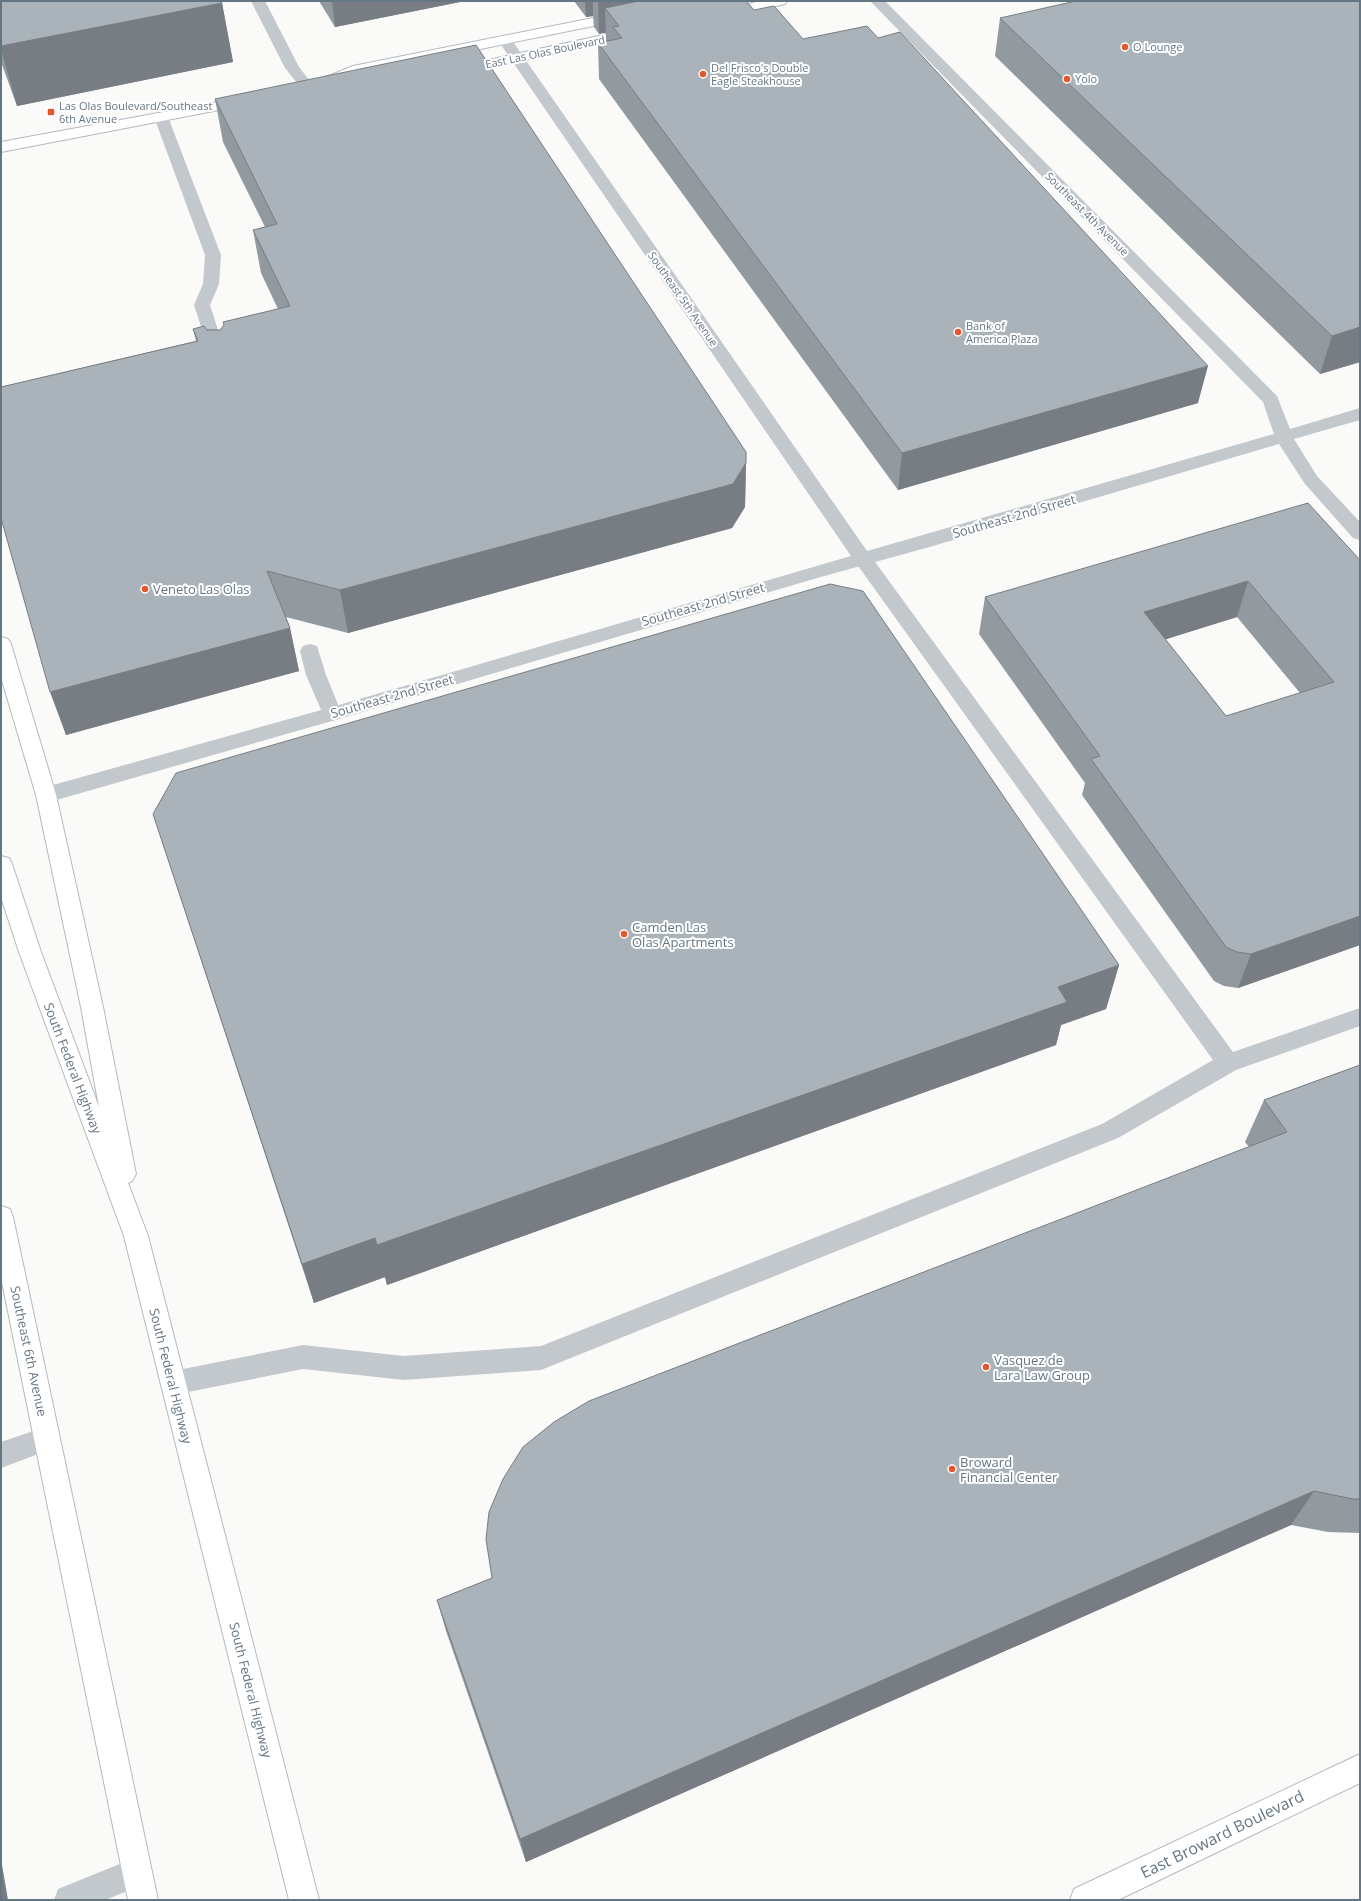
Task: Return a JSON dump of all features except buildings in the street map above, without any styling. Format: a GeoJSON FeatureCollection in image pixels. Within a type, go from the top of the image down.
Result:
{"type":"FeatureCollection","features":[{"type":"Feature","properties":{"kind":"main road"},"geometry":{"type":"LineString","coordinates":[[710,16],[780,1]]}},
{"type":"Feature","properties":{"kind":"main road","name":"East Las Olas Boulevard"},"geometry":{"type":"LineString","coordinates":[[310,90],[354,70],[637,13]]}},
{"type":"Feature","properties":{"kind":"main road","name":"East Las Olas Boulevard"},"geometry":{"type":"LineString","coordinates":[[448,73],[649,30]]}},
{"type":"Feature","properties":{"kind":"main road","name":"East Las Olas Boulevard"},"geometry":{"type":"LineString","coordinates":[[294,92],[348,89]]}},
{"type":"Feature","properties":{"kind":"main road"},"geometry":{"type":"LineString","coordinates":[[1,147],[263,98]]}},
{"type":"Feature","properties":{"kind":"main road"},"geometry":{"type":"LineString","coordinates":[[1,644],[46,795],[92,1007],[136,1236]]}},
{"type":"Feature","properties":{"kind":"main road","name":"South Federal Highway"},"geometry":{"type":"LineString","coordinates":[[1,864],[30,952],[136,1236],[304,1900]]}},
{"type":"Feature","properties":{"kind":"main road"},"geometry":{"type":"LineString","coordinates":[[1,1217],[6,1256]]}},
{"type":"Feature","properties":{"kind":"main road","name":"Southeast 6th Avenue"},"geometry":{"type":"LineString","coordinates":[[6,1256],[48,1438]]}},
{"type":"Feature","properties":{"kind":"main road"},"geometry":{"type":"LineString","coordinates":[[48,1438],[143,1900]]}},
{"type":"Feature","properties":{"kind":"main road","name":"East Broward Boulevard"},"geometry":{"type":"LineString","coordinates":[[1085,1900],[1360,1768]]}},
{"type":"Feature","properties":{"kind":"street"},"geometry":{"type":"LineString","coordinates":[[258,1],[292,68],[310,90]]}},
{"type":"Feature","properties":{"kind":"street","name":"Southeast 4th Avenue"},"geometry":{"type":"LineString","coordinates":[[877,1],[1270,400],[1284,437],[1311,480],[1360,534]]}},
{"type":"Feature","properties":{"kind":"street","name":"Southeast 5th Avenue"},"geometry":{"type":"LineString","coordinates":[[504,39],[863,559],[1228,1063]]}},
{"type":"Feature","properties":{"kind":"street"},"geometry":{"type":"LineString","coordinates":[[161,117],[213,255],[211,284],[202,305],[222,368]]}},
{"type":"Feature","properties":{"kind":"street","name":"Southeast 2nd Street"},"geometry":{"type":"LineString","coordinates":[[46,795],[919,544],[1360,414]]}},
{"type":"Feature","properties":{"kind":"street"},"geometry":{"type":"LineString","coordinates":[[310,651],[316,675],[332,714]]}},
{"type":"Feature","properties":{"kind":"street"},"geometry":{"type":"LineString","coordinates":[[173,1383],[302,1357],[404,1368],[540,1358],[1110,1131],[1228,1063],[1360,1017]]}},
{"type":"Feature","properties":{"kind":"street"},"geometry":{"type":"LineString","coordinates":[[1,1455],[48,1438]]}},
{"type":"Feature","properties":{"kind":"street"},"geometry":{"type":"LineString","coordinates":[[69,1900],[137,1872]]}},
{"type":"Feature","properties":{"kind":"place","name":"O Lounge"},"geometry":{"type":"Point","coordinates":[1125,47]}},
{"type":"Feature","properties":{"kind":"place","name":"Del Frisco's Double Eagle Steakhouse"},"geometry":{"type":"Point","coordinates":[703,74]}},
{"type":"Feature","properties":{"kind":"place","name":"Yolo"},"geometry":{"type":"Point","coordinates":[1067,79]}},
{"type":"Feature","properties":{"kind":"place","name":"Las Olas Boulevard/Southeast 6th Avenue"},"geometry":{"type":"Point","coordinates":[51,112]}},
{"type":"Feature","properties":{"kind":"place","name":"Bank of America Plaza"},"geometry":{"type":"Point","coordinates":[958,332]}},
{"type":"Feature","properties":{"kind":"place","name":"Veneto Las Olas"},"geometry":{"type":"Point","coordinates":[145,589]}},
{"type":"Feature","properties":{"kind":"place","name":"Camden Las Olas Apartments"},"geometry":{"type":"Point","coordinates":[624,934]}},
{"type":"Feature","properties":{"kind":"place","name":"Vasquez de Lara Law Group"},"geometry":{"type":"Point","coordinates":[986,1367]}},
{"type":"Feature","properties":{"kind":"place","name":"Broward Financial Center"},"geometry":{"type":"Point","coordinates":[952,1469]}}]}
